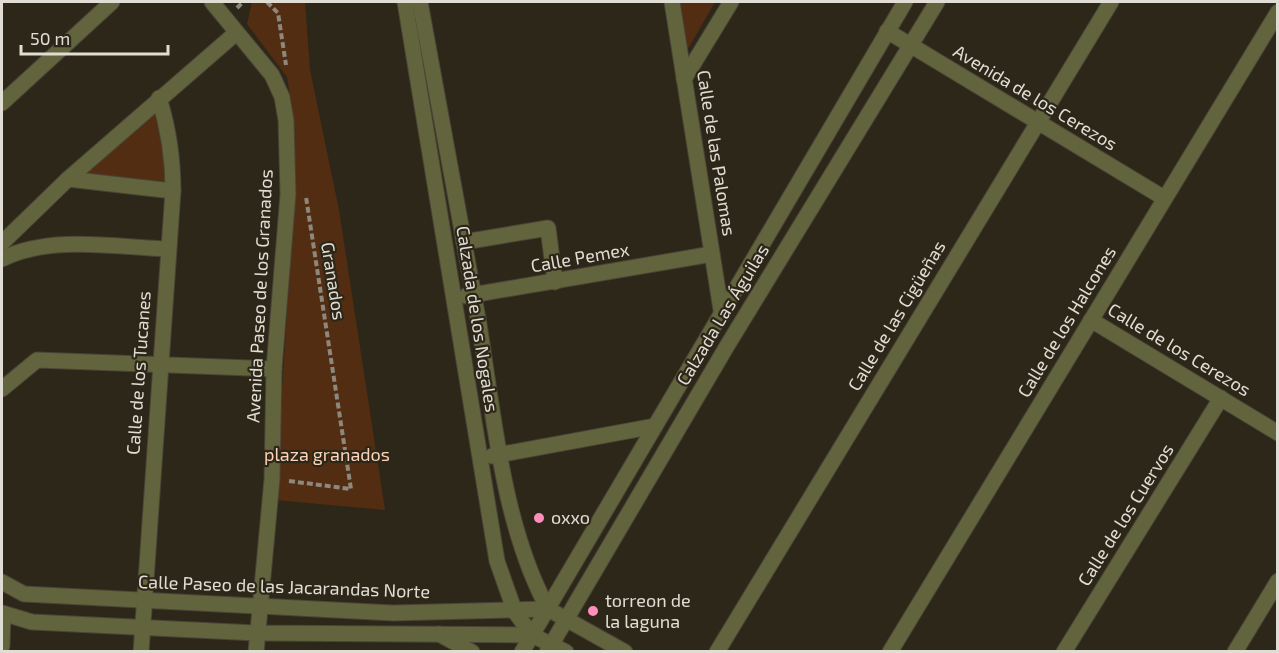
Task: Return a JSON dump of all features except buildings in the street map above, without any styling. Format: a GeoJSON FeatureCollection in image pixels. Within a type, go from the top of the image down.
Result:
{"type":"FeatureCollection","features":[{"type":"Feature","properties":{"kind":"street"},"geometry":{"type":"LineString","coordinates":[[2,103],[112,2]]}},
{"type":"Feature","properties":{"kind":"street","name":"Avenida Paseo de los Granados"},"geometry":{"type":"LineString","coordinates":[[212,2],[272,75],[282,97],[286,120],[288,194],[274,369],[272,478],[256,651]]}},
{"type":"Feature","properties":{"kind":"street","name":"Calzada de los Nogales"},"geometry":{"type":"LineString","coordinates":[[405,2],[497,561],[515,612],[532,635]]}},
{"type":"Feature","properties":{"kind":"street","name":"Calzada de los Nogales"},"geometry":{"type":"LineString","coordinates":[[420,2],[501,454],[522,546],[533,582],[548,609]]}},
{"type":"Feature","properties":{"kind":"street","name":"Calle de las Palomas"},"geometry":{"type":"LineString","coordinates":[[672,2],[727,346]]}},
{"type":"Feature","properties":{"kind":"street"},"geometry":{"type":"LineString","coordinates":[[684,79],[731,2]]}},
{"type":"Feature","properties":{"kind":"street","name":"Calzada Las Águilas"},"geometry":{"type":"LineString","coordinates":[[522,651],[905,2]]}},
{"type":"Feature","properties":{"kind":"street","name":"Calzada Las Águilas"},"geometry":{"type":"LineString","coordinates":[[549,647],[727,346],[937,2]]}},
{"type":"Feature","properties":{"kind":"street","name":"Calle de las Cigüeñas"},"geometry":{"type":"LineString","coordinates":[[717,651],[1111,2]]}},
{"type":"Feature","properties":{"kind":"street","name":"Calle de los Halcones"},"geometry":{"type":"LineString","coordinates":[[890,651],[1278,12]]}},
{"type":"Feature","properties":{"kind":"street","name":"Avenida de los Cerezos"},"geometry":{"type":"LineString","coordinates":[[887,31],[1164,198]]}},
{"type":"Feature","properties":{"kind":"street"},"geometry":{"type":"LineString","coordinates":[[2,243],[68,179],[236,33]]}},
{"type":"Feature","properties":{"kind":"street","name":"Calle de los Tucanes"},"geometry":{"type":"LineString","coordinates":[[141,651],[167,249],[173,191],[173,160],[169,129],[159,99]]}},
{"type":"Feature","properties":{"kind":"street"},"geometry":{"type":"LineString","coordinates":[[423,112],[440,108]]}},
{"type":"Feature","properties":{"kind":"street"},"geometry":{"type":"LineString","coordinates":[[68,179],[173,191]]}},
{"type":"Feature","properties":{"kind":"street"},"geometry":{"type":"LineString","coordinates":[[464,242],[548,228],[555,282]]}},
{"type":"Feature","properties":{"kind":"street"},"geometry":{"type":"LineString","coordinates":[[2,259],[17,251],[67,245],[167,249]]}},
{"type":"Feature","properties":{"kind":"street","name":"Calle Pemex"},"geometry":{"type":"LineString","coordinates":[[454,297],[555,282],[712,254]]}},
{"type":"Feature","properties":{"kind":"street","name":"Calle de los Cerezos"},"geometry":{"type":"LineString","coordinates":[[1091,320],[1278,433]]}},
{"type":"Feature","properties":{"kind":"street"},"geometry":{"type":"LineString","coordinates":[[2,389],[37,360],[274,369]]}},
{"type":"Feature","properties":{"kind":"street","name":"Calle de los Cuervos"},"geometry":{"type":"LineString","coordinates":[[1064,651],[1221,398]]}},
{"type":"Feature","properties":{"kind":"street"},"geometry":{"type":"LineString","coordinates":[[480,458],[655,426]]}},
{"type":"Feature","properties":{"kind":"street"},"geometry":{"type":"LineString","coordinates":[[1235,651],[1278,581]]}},
{"type":"Feature","properties":{"kind":"street","name":"Calle Paseo de las Jacarandas Norte"},"geometry":{"type":"LineString","coordinates":[[2,582],[24,594],[259,607],[393,613],[515,612],[548,609]]}},
{"type":"Feature","properties":{"kind":"street"},"geometry":{"type":"LineString","coordinates":[[548,609],[625,651]]}},
{"type":"Feature","properties":{"kind":"street"},"geometry":{"type":"LineString","coordinates":[[2,646],[2,614],[32,622],[258,633],[532,635],[549,647],[566,651]]}},
{"type":"Feature","properties":{"kind":"street"},"geometry":{"type":"LineString","coordinates":[[437,633],[472,651]]}},
{"type":"Feature","properties":{"kind":"path"},"geometry":{"type":"LineString","coordinates":[[267,2],[278,13],[287,71]]}},
{"type":"Feature","properties":{"kind":"path","name":"Granados"},"geometry":{"type":"LineString","coordinates":[[272,478],[351,489],[305,187]]}},
{"type":"Feature","properties":{"kind":"green space","name":"plaza granados"},"geometry":{"type":"Polygon","coordinates":[[[252,2],[305,2],[310,70],[339,210],[385,510],[275,500],[293,219],[293,112],[287,77],[247,24],[252,2]]]}},
{"type":"Feature","properties":{"kind":"green space"},"geometry":{"type":"Polygon","coordinates":[[[678,2],[715,2],[685,54],[678,2]]]}},
{"type":"Feature","properties":{"kind":"green space"},"geometry":{"type":"Polygon","coordinates":[[[158,103],[169,187],[80,175],[158,103]]]}},
{"type":"Feature","properties":{"kind":"place","name":"oxxo"},"geometry":{"type":"Point","coordinates":[539,518]}},
{"type":"Feature","properties":{"kind":"place","name":"torreon de la laguna"},"geometry":{"type":"Point","coordinates":[593,611]}}]}
